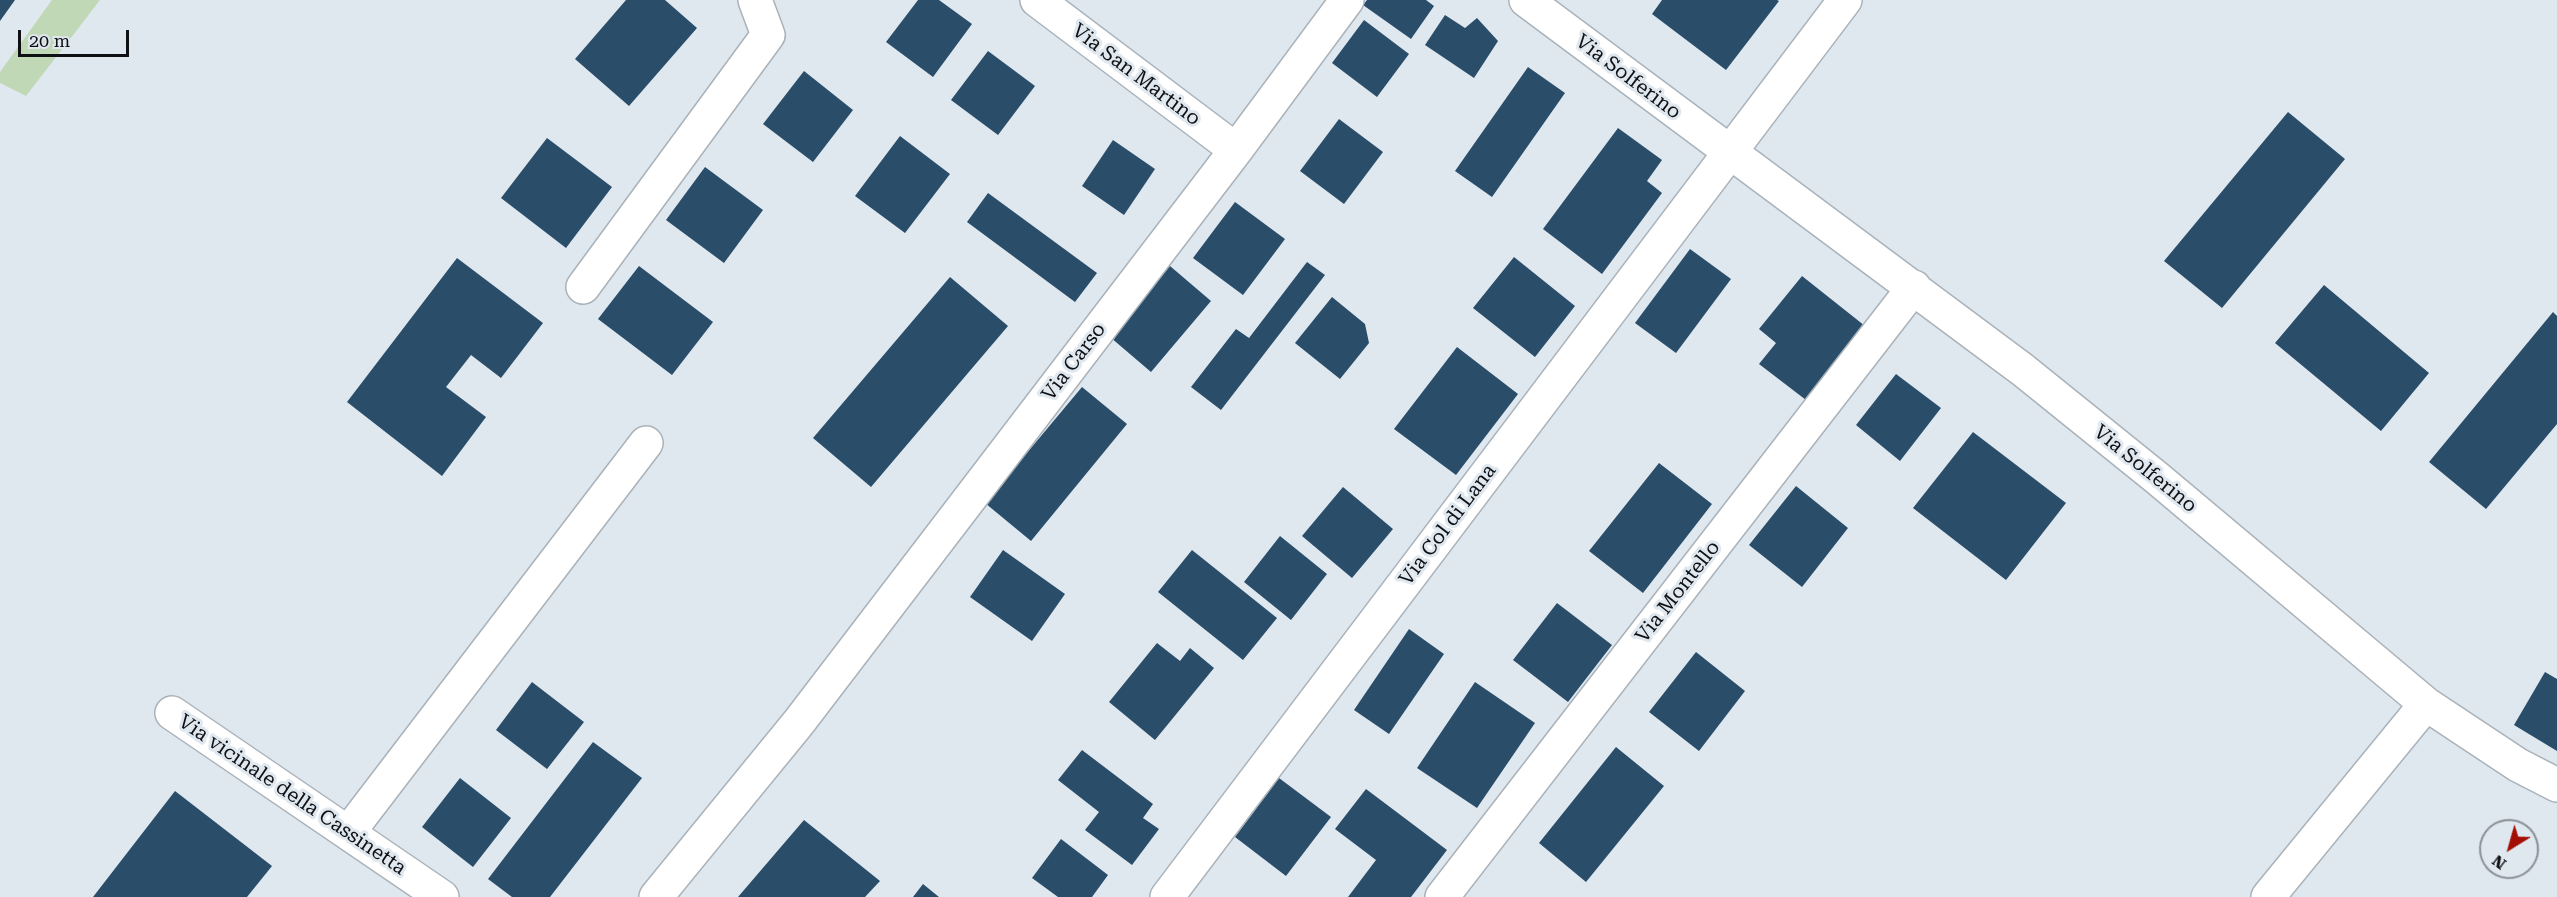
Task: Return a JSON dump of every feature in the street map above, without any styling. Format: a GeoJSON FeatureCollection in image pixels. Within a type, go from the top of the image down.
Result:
{"type":"FeatureCollection","features":[{"type":"Feature","properties":{"kind":"street"},"geometry":{"type":"LineString","coordinates":[[583,287],[768,35],[755,0]]}},
{"type":"Feature","properties":{"kind":"street","name":"Via San Martino"},"geometry":{"type":"LineString","coordinates":[[1037,0],[1236,150]]}},
{"type":"Feature","properties":{"kind":"street","name":"Via Carso"},"geometry":{"type":"LineString","coordinates":[[656,897],[799,722],[1236,150],[1347,0]]}},
{"type":"Feature","properties":{"kind":"street","name":"Via Solferino"},"geometry":{"type":"LineString","coordinates":[[1526,0],[1730,154],[1914,287],[2157,478],[2426,704],[2518,765],[2557,784]]}},
{"type":"Feature","properties":{"kind":"street"},"geometry":{"type":"LineString","coordinates":[[1730,154],[1845,0]]}},
{"type":"Feature","properties":{"kind":"street","name":"Via Col di Lana"},"geometry":{"type":"LineString","coordinates":[[1167,897],[1730,154]]}},
{"type":"Feature","properties":{"kind":"street","name":"Via Montello"},"geometry":{"type":"LineString","coordinates":[[1442,897],[1914,287]]}},
{"type":"Feature","properties":{"kind":"street"},"geometry":{"type":"LineString","coordinates":[[348,832],[646,443]]}},
{"type":"Feature","properties":{"kind":"street"},"geometry":{"type":"LineString","coordinates":[[2268,897],[2426,704]]}},
{"type":"Feature","properties":{"kind":"street","name":"Via vicinale della Cassinetta"},"geometry":{"type":"LineString","coordinates":[[172,713],[442,897]]}},
{"type":"Feature","properties":{"kind":"green space"},"geometry":{"type":"Polygon","coordinates":[[[52,0],[100,0],[26,96],[0,83],[0,72],[52,0]]]}},
{"type":"Feature","properties":{"kind":"building"},"geometry":{"type":"Polygon","coordinates":[[[0,0],[15,0],[0,21],[0,0]]]}},
{"type":"Feature","properties":{"kind":"building"},"geometry":{"type":"Polygon","coordinates":[[[626,0],[665,0],[697,28],[629,106],[575,59],[626,0]]]}},
{"type":"Feature","properties":{"kind":"building"},"geometry":{"type":"Polygon","coordinates":[[[918,0],[939,0],[972,24],[933,77],[886,42],[918,0]]]}},
{"type":"Feature","properties":{"kind":"building"},"geometry":{"type":"Polygon","coordinates":[[[1367,0],[1426,0],[1434,6],[1411,39],[1363,5],[1367,0]]]}},
{"type":"Feature","properties":{"kind":"building"},"geometry":{"type":"Polygon","coordinates":[[[1662,0],[1779,1],[1726,70],[1652,14],[1662,0]]]}},
{"type":"Feature","properties":{"kind":"building"},"geometry":{"type":"Polygon","coordinates":[[[1445,15],[1465,28],[1477,18],[1498,41],[1474,78],[1425,45],[1445,15]]]}},
{"type":"Feature","properties":{"kind":"building"},"geometry":{"type":"Polygon","coordinates":[[[1364,20],[1409,54],[1377,97],[1332,63],[1364,20]]]}},
{"type":"Feature","properties":{"kind":"building"},"geometry":{"type":"Polygon","coordinates":[[[988,51],[1035,86],[998,135],[951,100],[988,51]]]}},
{"type":"Feature","properties":{"kind":"building"},"geometry":{"type":"Polygon","coordinates":[[[1528,67],[1565,93],[1492,197],[1455,171],[1528,67]]]}},
{"type":"Feature","properties":{"kind":"building"},"geometry":{"type":"Polygon","coordinates":[[[804,71],[853,110],[813,162],[763,124],[804,71]]]}},
{"type":"Feature","properties":{"kind":"building"},"geometry":{"type":"Polygon","coordinates":[[[2288,112],[2345,159],[2222,308],[2164,261],[2288,112]]]}},
{"type":"Feature","properties":{"kind":"building"},"geometry":{"type":"Polygon","coordinates":[[[1339,119],[1383,152],[1344,204],[1300,171],[1339,119]]]}},
{"type":"Feature","properties":{"kind":"building"},"geometry":{"type":"Polygon","coordinates":[[[1618,128],[1662,160],[1647,181],[1662,193],[1602,274],[1543,229],[1618,128]]]}},
{"type":"Feature","properties":{"kind":"building"},"geometry":{"type":"Polygon","coordinates":[[[900,136],[950,174],[905,233],[855,196],[900,136]]]}},
{"type":"Feature","properties":{"kind":"building"},"geometry":{"type":"Polygon","coordinates":[[[547,138],[612,187],[566,248],[501,198],[547,138]]]}},
{"type":"Feature","properties":{"kind":"building"},"geometry":{"type":"Polygon","coordinates":[[[1113,140],[1155,169],[1124,215],[1082,186],[1113,140]]]}},
{"type":"Feature","properties":{"kind":"building"},"geometry":{"type":"Polygon","coordinates":[[[705,167],[763,210],[724,263],[666,220],[705,167]]]}},
{"type":"Feature","properties":{"kind":"building"},"geometry":{"type":"Polygon","coordinates":[[[988,193],[1097,273],[1075,302],[967,222],[988,193]]]}},
{"type":"Feature","properties":{"kind":"building"},"geometry":{"type":"Polygon","coordinates":[[[1235,202],[1285,239],[1243,295],[1193,258],[1235,202]]]}},
{"type":"Feature","properties":{"kind":"building"},"geometry":{"type":"Polygon","coordinates":[[[1690,249],[1731,279],[1676,353],[1635,323],[1690,249]]]}},
{"type":"Feature","properties":{"kind":"building"},"geometry":{"type":"Polygon","coordinates":[[[1514,257],[1575,306],[1535,357],[1473,308],[1514,257]]]}},
{"type":"Feature","properties":{"kind":"building"},"geometry":{"type":"Polygon","coordinates":[[[457,258],[543,323],[501,378],[471,355],[446,387],[486,417],[442,476],[347,402],[457,258]]]}},
{"type":"Feature","properties":{"kind":"building"},"geometry":{"type":"Polygon","coordinates":[[[1307,262],[1325,275],[1221,410],[1191,387],[1236,329],[1249,338],[1307,262]]]}},
{"type":"Feature","properties":{"kind":"building"},"geometry":{"type":"Polygon","coordinates":[[[639,266],[713,322],[672,375],[598,319],[639,266]]]}},
{"type":"Feature","properties":{"kind":"building"},"geometry":{"type":"Polygon","coordinates":[[[1170,266],[1211,301],[1151,372],[1110,337],[1170,266]]]}},
{"type":"Feature","properties":{"kind":"building"},"geometry":{"type":"Polygon","coordinates":[[[1802,276],[1865,326],[1806,400],[1759,364],[1776,343],[1759,329],[1802,276]]]}},
{"type":"Feature","properties":{"kind":"building"},"geometry":{"type":"Polygon","coordinates":[[[950,277],[1008,326],[871,487],[813,438],[950,277]]]}},
{"type":"Feature","properties":{"kind":"building"},"geometry":{"type":"Polygon","coordinates":[[[2324,285],[2429,373],[2381,431],[2275,343],[2324,285]]]}},
{"type":"Feature","properties":{"kind":"building"},"geometry":{"type":"Polygon","coordinates":[[[1332,297],[1365,324],[1369,343],[1340,379],[1295,343],[1332,297]]]}},
{"type":"Feature","properties":{"kind":"building"},"geometry":{"type":"Polygon","coordinates":[[[2553,312],[2557,316],[2557,424],[2486,509],[2429,462],[2553,312]]]}},
{"type":"Feature","properties":{"kind":"building"},"geometry":{"type":"Polygon","coordinates":[[[1457,347],[1518,394],[1456,475],[1394,429],[1457,347]]]}},
{"type":"Feature","properties":{"kind":"building"},"geometry":{"type":"Polygon","coordinates":[[[1896,374],[1941,408],[1900,461],[1856,425],[1896,374]]]}},
{"type":"Feature","properties":{"kind":"building"},"geometry":{"type":"Polygon","coordinates":[[[1082,387],[1127,424],[1031,541],[985,503],[1082,387]]]}},
{"type":"Feature","properties":{"kind":"building"},"geometry":{"type":"Polygon","coordinates":[[[1973,432],[2066,503],[2006,580],[1913,508],[1973,432]]]}},
{"type":"Feature","properties":{"kind":"building"},"geometry":{"type":"Polygon","coordinates":[[[1659,463],[1712,504],[1643,593],[1589,551],[1659,463]]]}},
{"type":"Feature","properties":{"kind":"building"},"geometry":{"type":"Polygon","coordinates":[[[1796,486],[1848,528],[1802,587],[1749,545],[1796,486]]]}},
{"type":"Feature","properties":{"kind":"building"},"geometry":{"type":"Polygon","coordinates":[[[1343,487],[1393,529],[1352,578],[1302,536],[1343,487]]]}},
{"type":"Feature","properties":{"kind":"building"},"geometry":{"type":"Polygon","coordinates":[[[1280,536],[1327,574],[1291,620],[1244,582],[1280,536]]]}},
{"type":"Feature","properties":{"kind":"building"},"geometry":{"type":"Polygon","coordinates":[[[1003,550],[1065,594],[1032,641],[970,597],[1003,550]]]}},
{"type":"Feature","properties":{"kind":"building"},"geometry":{"type":"Polygon","coordinates":[[[1192,550],[1277,618],[1243,660],[1158,592],[1192,550]]]}},
{"type":"Feature","properties":{"kind":"building"},"geometry":{"type":"Polygon","coordinates":[[[1557,603],[1612,645],[1568,702],[1513,660],[1557,603]]]}},
{"type":"Feature","properties":{"kind":"building"},"geometry":{"type":"Polygon","coordinates":[[[1409,629],[1444,654],[1389,734],[1354,710],[1409,629]]]}},
{"type":"Feature","properties":{"kind":"building"},"geometry":{"type":"Polygon","coordinates":[[[1157,643],[1180,661],[1190,648],[1214,668],[1155,740],[1109,702],[1157,643]]]}},
{"type":"Feature","properties":{"kind":"building"},"geometry":{"type":"Polygon","coordinates":[[[1696,652],[1745,691],[1699,751],[1649,712],[1696,652]]]}},
{"type":"Feature","properties":{"kind":"building"},"geometry":{"type":"Polygon","coordinates":[[[2545,672],[2557,679],[2557,751],[2514,725],[2545,672]]]}},
{"type":"Feature","properties":{"kind":"building"},"geometry":{"type":"Polygon","coordinates":[[[532,682],[584,722],[547,769],[496,730],[532,682]]]}},
{"type":"Feature","properties":{"kind":"building"},"geometry":{"type":"Polygon","coordinates":[[[1475,682],[1535,723],[1477,808],[1417,768],[1475,682]]]}},
{"type":"Feature","properties":{"kind":"building"},"geometry":{"type":"Polygon","coordinates":[[[593,742],[642,778],[550,897],[512,897],[488,879],[593,742]]]}},
{"type":"Feature","properties":{"kind":"building"},"geometry":{"type":"Polygon","coordinates":[[[1616,747],[1664,786],[1586,882],[1539,843],[1616,747]]]}},
{"type":"Feature","properties":{"kind":"building"},"geometry":{"type":"Polygon","coordinates":[[[1082,750],[1153,804],[1143,818],[1159,829],[1132,865],[1085,830],[1099,812],[1058,780],[1082,750]]]}},
{"type":"Feature","properties":{"kind":"building"},"geometry":{"type":"Polygon","coordinates":[[[460,778],[511,818],[473,867],[422,827],[460,778]]]}},
{"type":"Feature","properties":{"kind":"building"},"geometry":{"type":"Polygon","coordinates":[[[1279,778],[1331,817],[1286,876],[1235,837],[1279,778]]]}},
{"type":"Feature","properties":{"kind":"building"},"geometry":{"type":"Polygon","coordinates":[[[1366,789],[1447,850],[1411,897],[1348,897],[1376,860],[1335,829],[1366,789]]]}},
{"type":"Feature","properties":{"kind":"building"},"geometry":{"type":"Polygon","coordinates":[[[175,791],[272,866],[247,897],[93,897],[175,791]]]}},
{"type":"Feature","properties":{"kind":"building"},"geometry":{"type":"Polygon","coordinates":[[[804,820],[880,881],[865,897],[738,897],[804,820]]]}},
{"type":"Feature","properties":{"kind":"building"},"geometry":{"type":"Polygon","coordinates":[[[1061,839],[1108,875],[1092,897],[1058,897],[1032,878],[1061,839]]]}},
{"type":"Feature","properties":{"kind":"building"},"geometry":{"type":"Polygon","coordinates":[[[923,884],[939,897],[913,897],[923,884]]]}}]}
